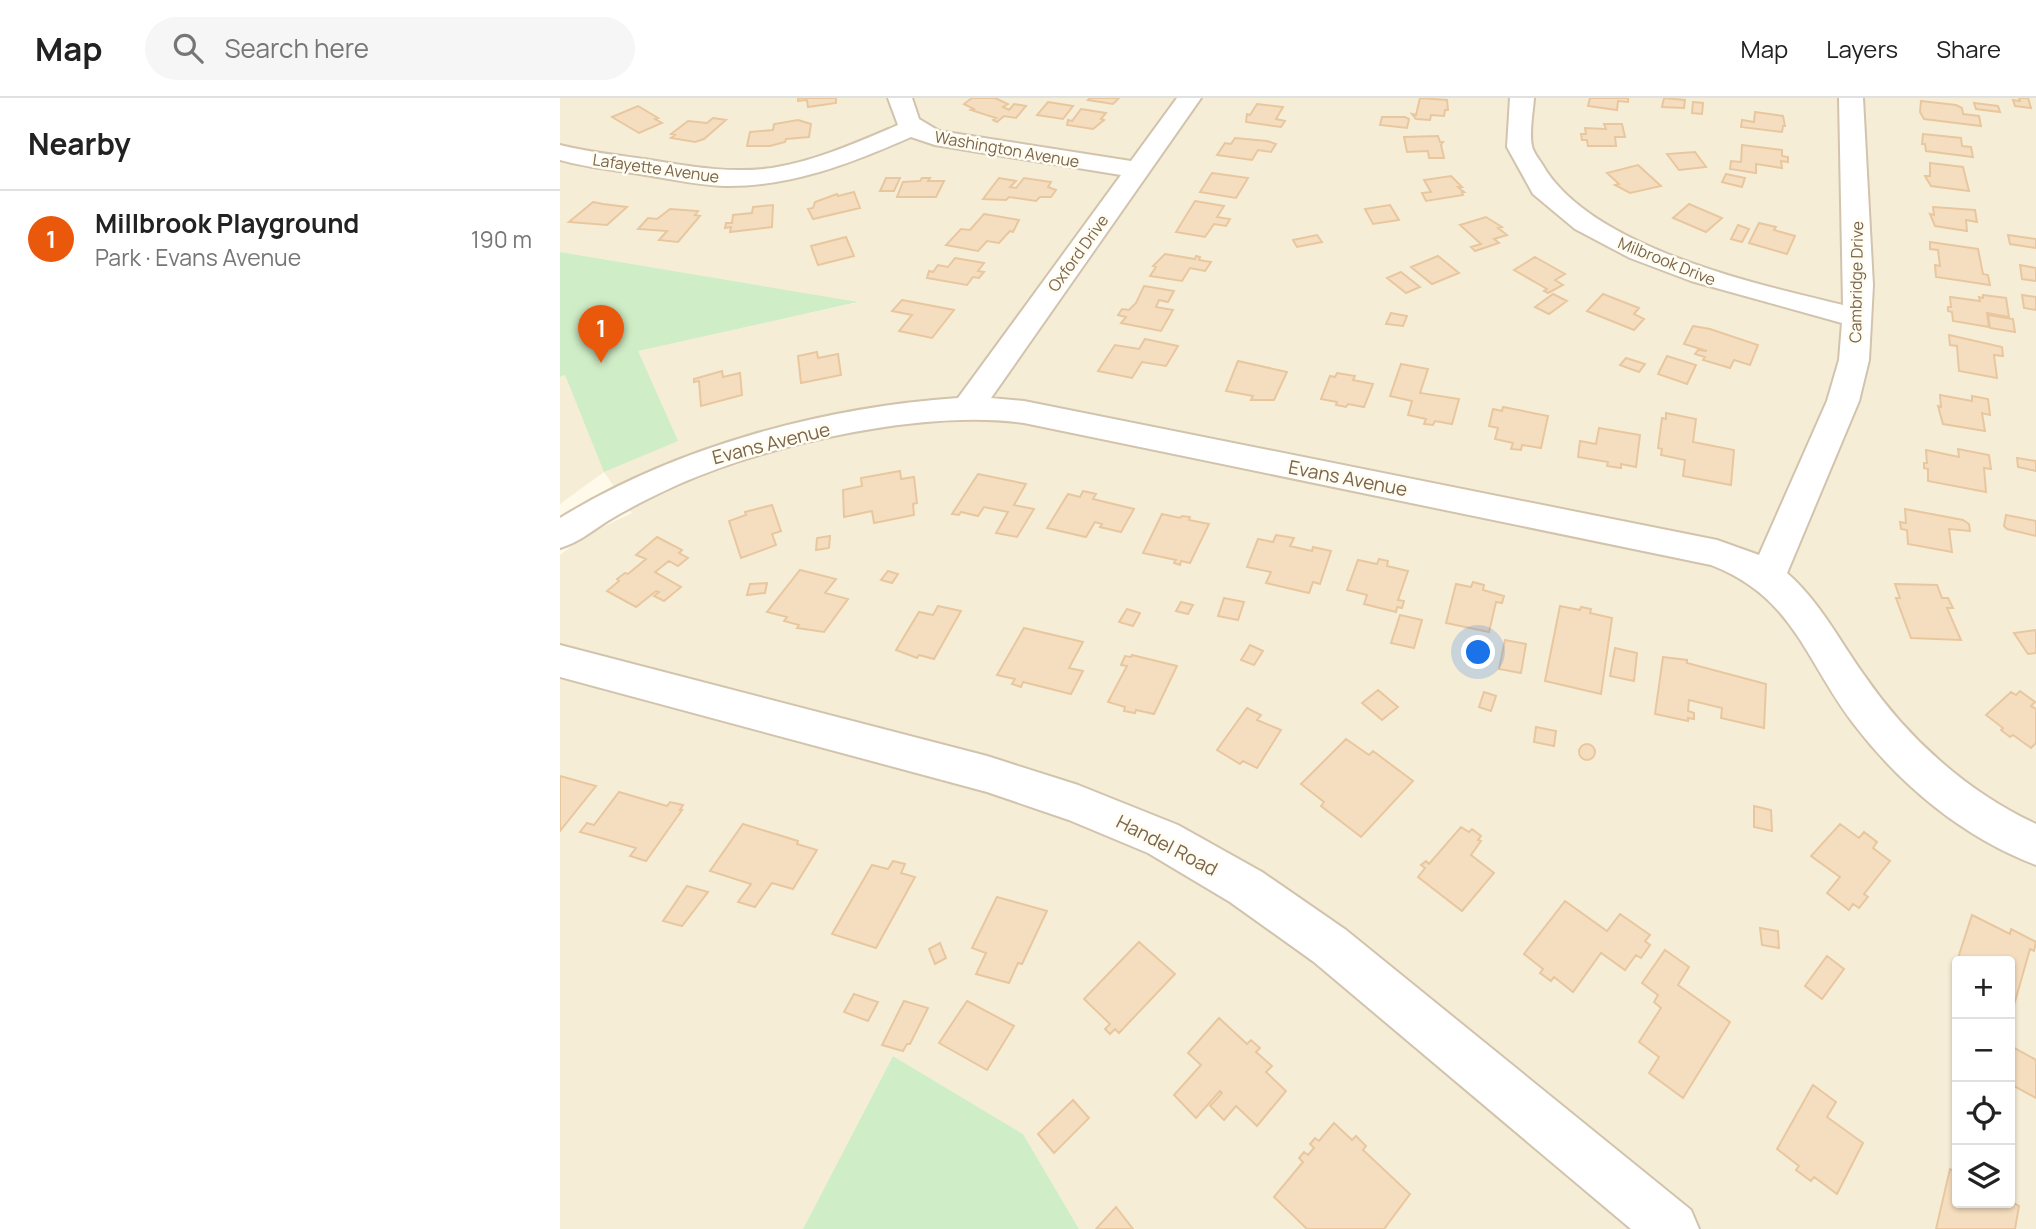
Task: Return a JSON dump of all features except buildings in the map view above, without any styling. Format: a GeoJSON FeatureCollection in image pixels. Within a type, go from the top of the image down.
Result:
{"type":"FeatureCollection","features":[{"type":"Feature","properties":{"kind":"street","name":"Washington Avenue"},"geometry":{"type":"LineString","coordinates":[[900,98],[903,116],[912,128],[946,141],[1137,170]]}},
{"type":"Feature","properties":{"kind":"street","name":"Oxford Drive"},"geometry":{"type":"LineString","coordinates":[[968,407],[1189,98]]}},
{"type":"Feature","properties":{"kind":"street","name":"Milbrook Drive"},"geometry":{"type":"LineString","coordinates":[[1522,98],[1516,127],[1525,161],[1551,196],[1596,230],[1637,252],[1687,272],[1858,318]]}},
{"type":"Feature","properties":{"kind":"street","name":"Cambridge Drive"},"geometry":{"type":"LineString","coordinates":[[1768,575],[1843,401],[1854,360],[1858,318],[1852,98]]}},
{"type":"Feature","properties":{"kind":"street","name":"Lafayette Avenue"},"geometry":{"type":"LineString","coordinates":[[560,152],[710,177],[745,178],[783,174],[820,165],[912,128]]}},
{"type":"Feature","properties":{"kind":"street","name":"Evans Avenue"},"geometry":{"type":"LineString","coordinates":[[560,535],[649,484],[710,458],[752,444],[888,416],[968,407],[1024,412],[1717,553],[1747,563],[1768,575],[1792,597],[1851,689],[1911,760],[1976,813],[2036,845]]}},
{"type":"Feature","properties":{"kind":"street","name":"Handel Road"},"geometry":{"type":"LineString","coordinates":[[560,661],[987,774],[1079,804],[1164,839],[1246,887],[1330,946],[1672,1229]]}},
{"type":"Feature","properties":{"kind":"shaded area"},"geometry":{"type":"Polygon","coordinates":[[[560,98],[2036,98],[2036,1229],[1079,1229],[1023,1134],[893,1056],[803,1229],[560,1229],[560,555],[586,535],[632,513],[604,472],[560,504],[560,377],[565,375],[605,471],[637,351],[855,303],[560,252],[560,98]]]}},
{"type":"Feature","properties":{"kind":"green space"},"geometry":{"type":"Polygon","coordinates":[[[560,252],[858,302],[638,351],[678,441],[604,472],[565,375],[560,377],[560,252]]]}},
{"type":"Feature","properties":{"kind":"green space"},"geometry":{"type":"Polygon","coordinates":[[[893,1056],[1023,1134],[1079,1229],[803,1229],[893,1056]]]}},
{"type":"Feature","properties":{"kind":"place","name":"Millbrook Playground"},"geometry":{"type":"Point","coordinates":[601,363]}}]}
